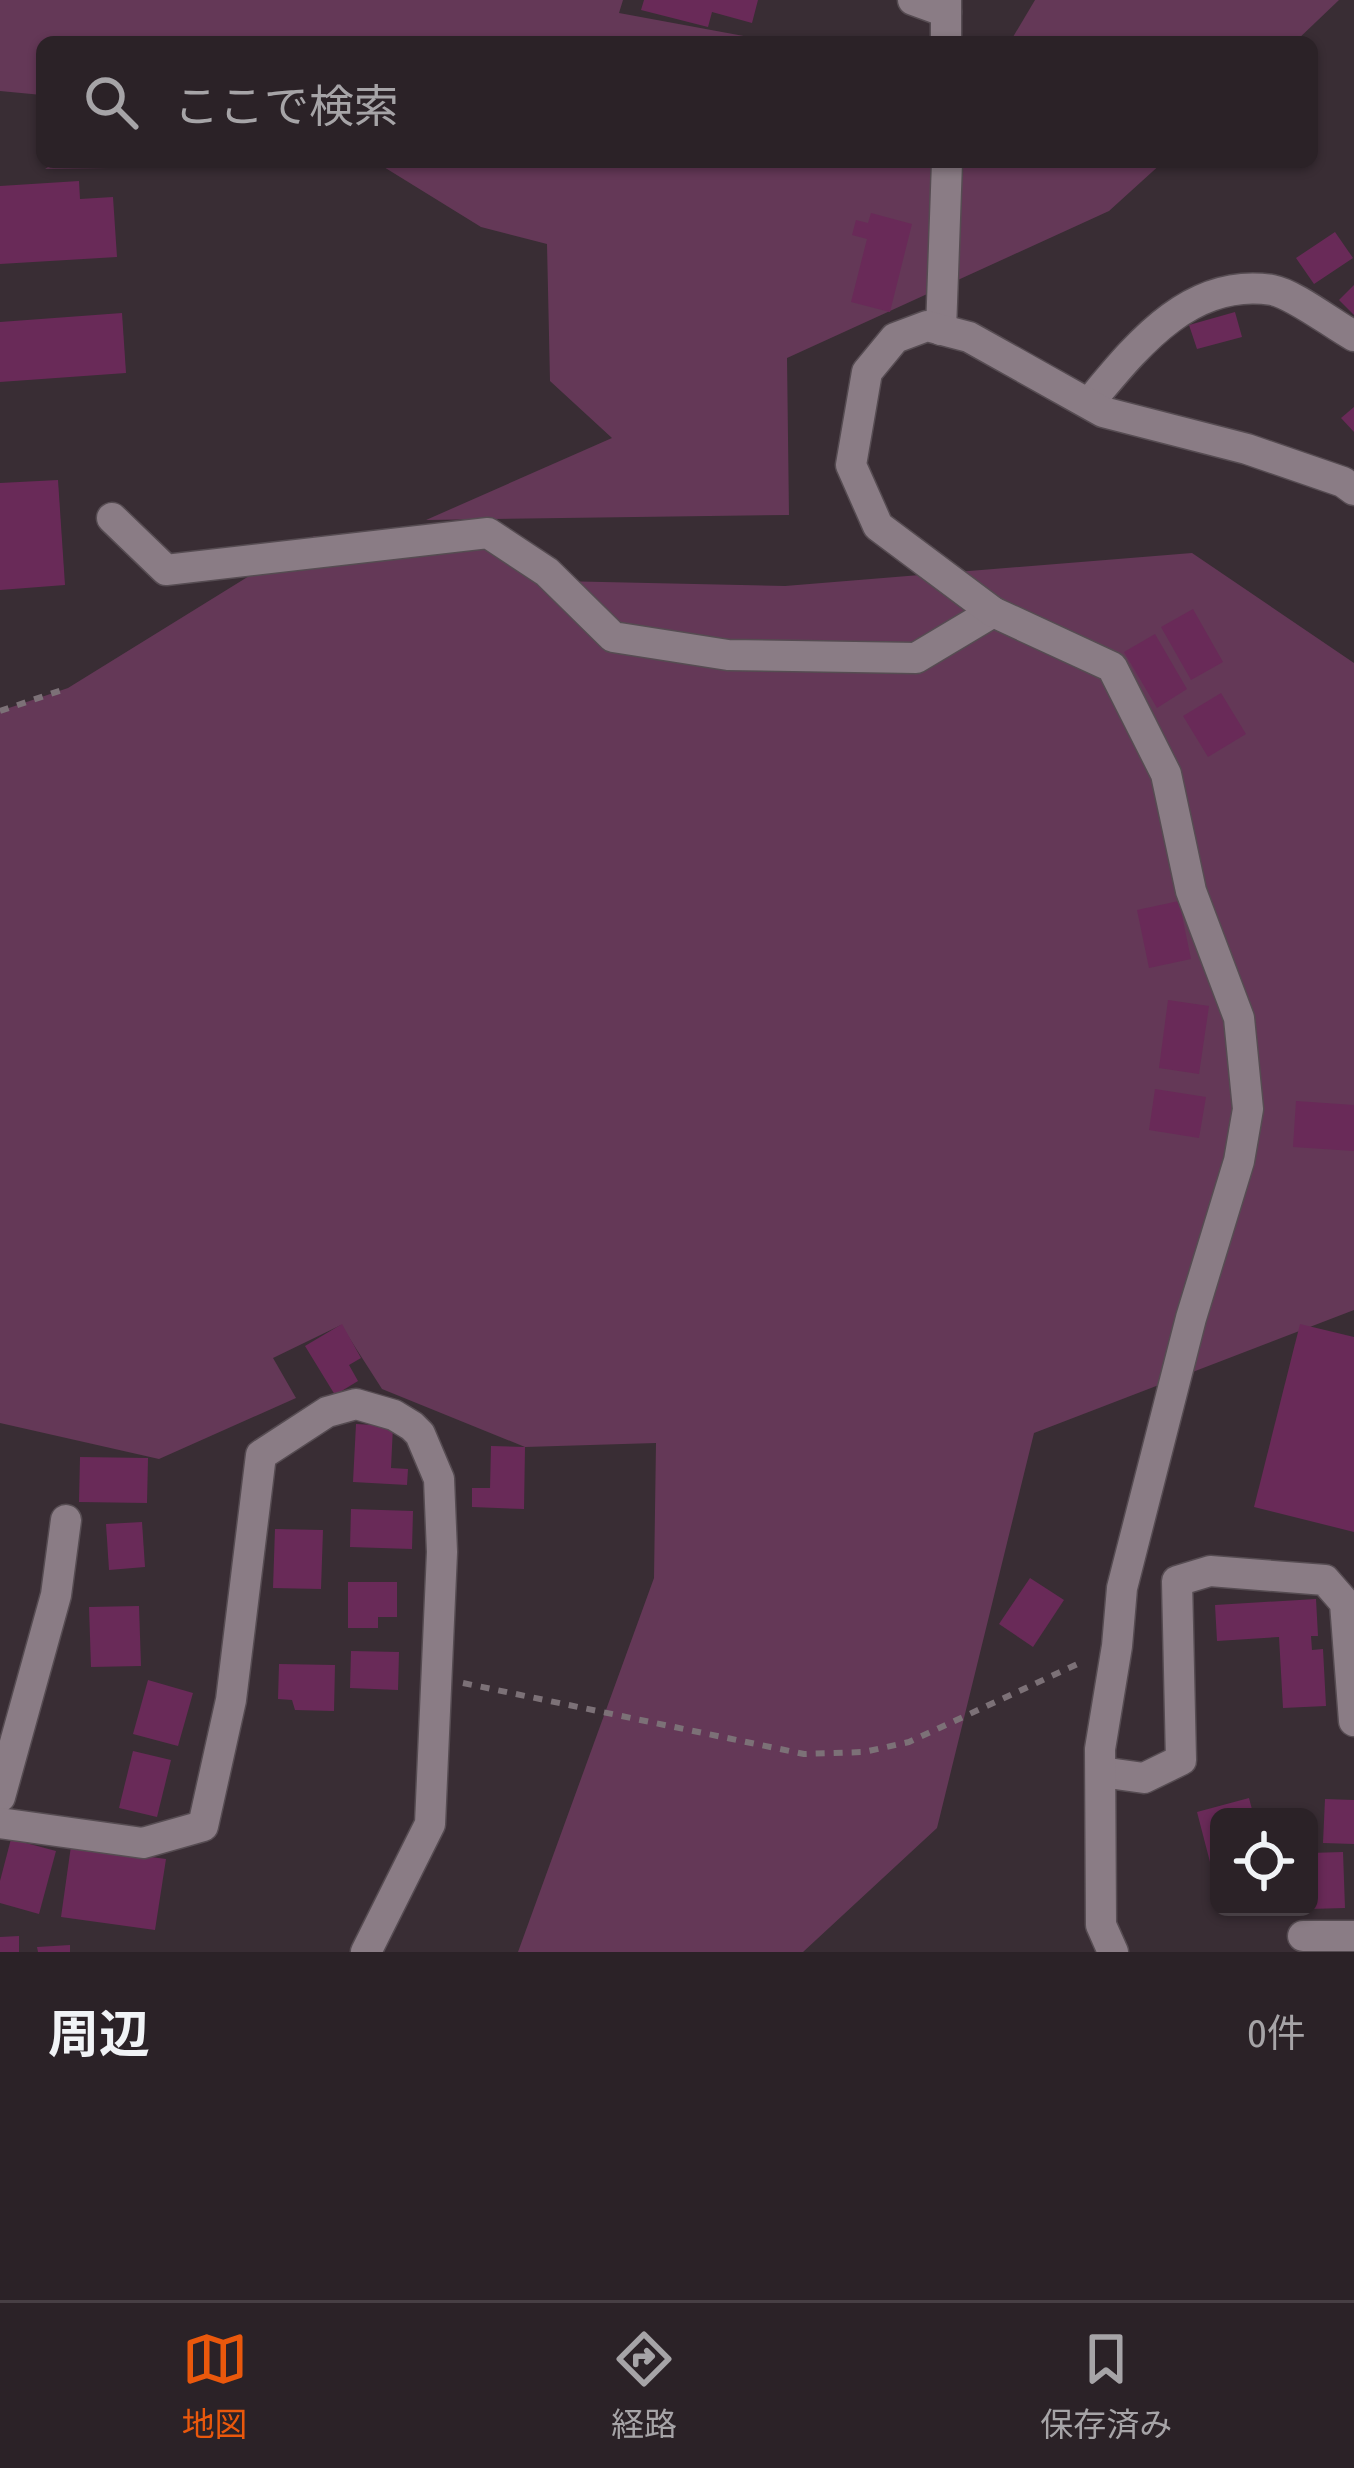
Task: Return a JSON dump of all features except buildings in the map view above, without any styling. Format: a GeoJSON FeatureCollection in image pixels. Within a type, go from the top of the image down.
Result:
{"type":"FeatureCollection","features":[{"type":"Feature","properties":{"kind":"street"},"geometry":{"type":"LineString","coordinates":[[913,0],[946,18]]}},
{"type":"Feature","properties":{"kind":"street"},"geometry":{"type":"LineString","coordinates":[[940,330],[947,168]]}},
{"type":"Feature","properties":{"kind":"street"},"geometry":{"type":"LineString","coordinates":[[1089,403],[1154,330],[1185,305],[1232,292],[1274,290],[1354,336]]}},
{"type":"Feature","properties":{"kind":"street"},"geometry":{"type":"LineString","coordinates":[[1112,1952],[1101,1925],[1100,1749],[1122,1588],[1191,1318],[1239,1161],[1249,1109],[1239,1018],[1191,892],[1166,774],[1112,667],[993,612],[878,526],[851,464],[868,371],[895,338],[927,326],[969,337],[1103,412],[1247,449],[1354,490]]}},
{"type":"Feature","properties":{"kind":"street"},"geometry":{"type":"LineString","coordinates":[[112,518],[166,570],[488,533],[548,572],[613,637],[728,655],[916,658],[993,612]]}},
{"type":"Feature","properties":{"kind":"street"},"geometry":{"type":"LineString","coordinates":[[0,1823],[143,1843],[203,1826],[231,1700],[261,1455],[327,1412],[356,1404],[394,1415],[420,1434],[439,1479],[442,1552],[430,1824],[366,1952]]}},
{"type":"Feature","properties":{"kind":"street"},"geometry":{"type":"LineString","coordinates":[[0,1797],[56,1595],[66,1520]]}},
{"type":"Feature","properties":{"kind":"street"},"geometry":{"type":"LineString","coordinates":[[1101,1772],[1144,1778],[1181,1760],[1177,1581],[1210,1571],[1325,1580],[1345,1604],[1354,1721]]}},
{"type":"Feature","properties":{"kind":"street"},"geometry":{"type":"LineString","coordinates":[[1303,1936],[1354,1936]]}},
{"type":"Feature","properties":{"kind":"path"},"geometry":{"type":"LineString","coordinates":[[0,711],[68,688]]}},
{"type":"Feature","properties":{"kind":"path"},"geometry":{"type":"LineString","coordinates":[[436,1677],[804,1754],[864,1752],[909,1742],[1117,1646]]}},
{"type":"Feature","properties":{"kind":"shaded area"},"geometry":{"type":"Polygon","coordinates":[[[0,0],[623,0],[619,13],[744,36],[36,36],[36,94],[0,91],[0,0]]]}},
{"type":"Feature","properties":{"kind":"shaded area"},"geometry":{"type":"Polygon","coordinates":[[[1035,0],[1339,0],[1301,36],[1014,36],[1035,0]]]}},
{"type":"Feature","properties":{"kind":"shaded area"},"geometry":{"type":"Polygon","coordinates":[[[385,168],[1156,168],[1109,211],[787,358],[789,515],[426,520],[612,438],[550,381],[547,244],[481,227],[385,168]]]}},
{"type":"Feature","properties":{"kind":"shaded area"},"geometry":{"type":"Polygon","coordinates":[[[314,536],[524,551],[557,581],[785,586],[1192,553],[1354,663],[1354,1310],[1034,1433],[937,1828],[803,1952],[518,1952],[654,1578],[656,1443],[525,1447],[382,1389],[341,1325],[273,1358],[296,1398],[159,1459],[0,1423],[0,711],[68,688],[314,536]]]}}]}
